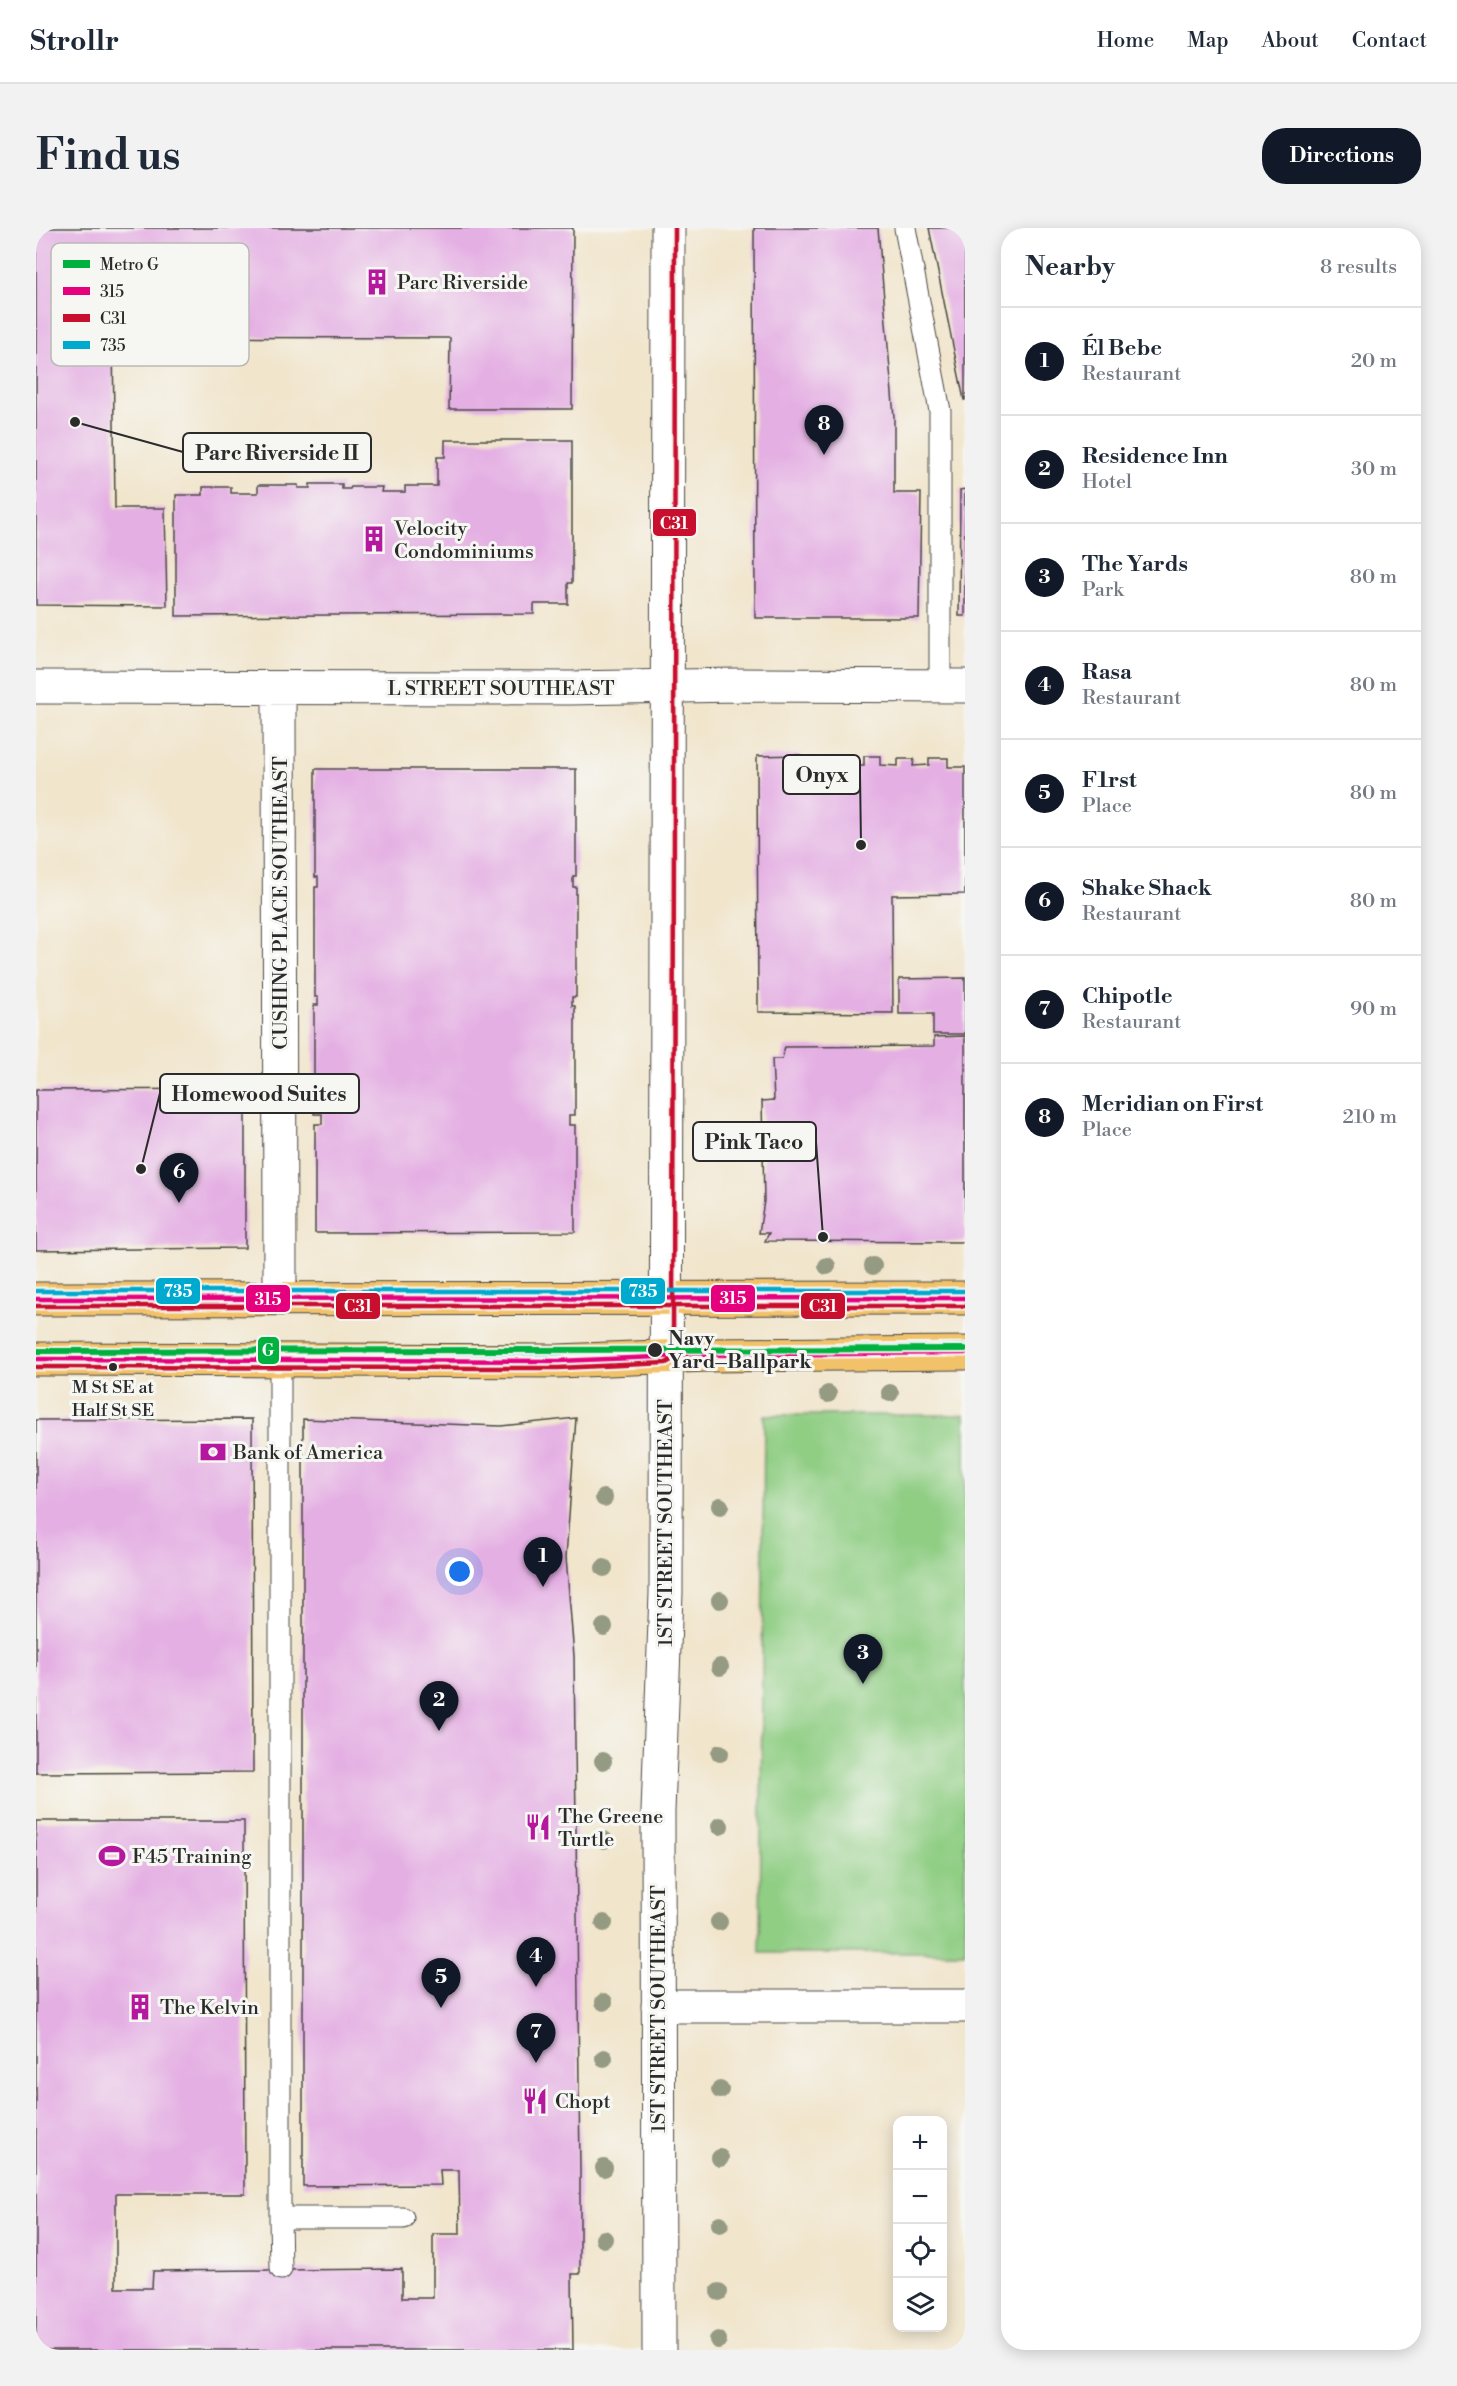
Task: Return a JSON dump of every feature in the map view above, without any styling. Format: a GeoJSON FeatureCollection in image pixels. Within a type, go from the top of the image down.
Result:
{"type":"FeatureCollection","features":[{"type":"Feature","properties":{"kind":"main road"},"geometry":{"type":"LineString","coordinates":[[36,1299],[965,1298]]}},
{"type":"Feature","properties":{"kind":"main road"},"geometry":{"type":"LineString","coordinates":[[36,1359],[558,1361],[666,1356],[965,1353]]}},
{"type":"Feature","properties":{"kind":"street","name":"1ST STREET SOUTHEAST"},"geometry":{"type":"LineString","coordinates":[[659,2350],[658,1812],[666,1593],[668,228]]}},
{"type":"Feature","properties":{"kind":"street","name":"L STREET SOUTHEAST"},"geometry":{"type":"LineString","coordinates":[[36,687],[952,685]]}},
{"type":"Feature","properties":{"kind":"street","name":"CUSHING PLACE SOUTHEAST"},"geometry":{"type":"LineString","coordinates":[[279,688],[280,1298]]}},
{"type":"Feature","properties":{"kind":"street"},"geometry":{"type":"LineString","coordinates":[[658,2006],[965,2006]]}},
{"type":"Feature","properties":{"kind":"lane"},"geometry":{"type":"LineString","coordinates":[[905,228],[940,411],[952,685]]}},
{"type":"Feature","properties":{"kind":"lane"},"geometry":{"type":"LineString","coordinates":[[280,1359],[280,2270]]}},
{"type":"Feature","properties":{"kind":"lane"},"geometry":{"type":"LineString","coordinates":[[280,2218],[403,2218]]}},
{"type":"Feature","properties":{"kind":"green space"},"geometry":{"type":"Polygon","coordinates":[[[764,1415],[965,1415],[965,1953],[760,1953],[764,1415]]]}},
{"type":"Feature","properties":{"kind":"building","name":"Parc Riverside"},"geometry":{"type":"Polygon","coordinates":[[[36,228],[573,228],[572,409],[449,409],[450,338],[249,337],[249,243],[51,243],[51,366],[113,366],[115,508],[165,508],[167,606],[36,605],[36,228]]]}},
{"type":"Feature","properties":{"kind":"building"},"geometry":{"type":"Polygon","coordinates":[[[754,228],[878,228],[894,417],[894,493],[921,493],[919,618],[755,618],[754,228]]]}},
{"type":"Feature","properties":{"kind":"building"},"geometry":{"type":"Polygon","coordinates":[[[929,228],[965,228],[965,400],[964,400],[929,228]]]}},
{"type":"Feature","properties":{"kind":"building","name":"Velocity Condominiums"},"geometry":{"type":"Polygon","coordinates":[[[445,440],[572,440],[572,583],[568,583],[568,604],[534,604],[534,614],[176,616],[176,495],[203,495],[203,487],[231,487],[231,493],[258,493],[258,485],[298,485],[298,488],[310,488],[310,484],[342,484],[342,489],[382,487],[381,492],[405,492],[405,486],[437,486],[437,457],[445,457],[445,440]]]}},
{"type":"Feature","properties":{"kind":"building"},"geometry":{"type":"Polygon","coordinates":[[[965,489],[965,616],[959,616],[960,490],[965,489]]]}},
{"type":"Feature","properties":{"kind":"building"},"geometry":{"type":"Polygon","coordinates":[[[800,755],[801,769],[830,769],[830,759],[846,759],[846,766],[864,766],[864,756],[880,756],[880,765],[898,766],[898,759],[914,759],[913,766],[929,765],[929,758],[948,758],[948,767],[965,767],[965,894],[892,895],[893,1013],[758,1012],[757,756],[800,755]]]}},
{"type":"Feature","properties":{"kind":"building"},"geometry":{"type":"Polygon","coordinates":[[[315,769],[576,769],[576,876],[573,876],[573,887],[576,887],[576,997],[572,997],[572,1006],[575,1006],[575,1115],[569,1115],[569,1125],[575,1125],[575,1232],[315,1233],[315,1124],[322,1124],[322,1114],[314,1114],[314,1005],[318,1005],[318,997],[315,997],[315,887],[318,887],[318,877],[315,877],[315,769]]]}},
{"type":"Feature","properties":{"kind":"building"},"geometry":{"type":"Polygon","coordinates":[[[965,978],[965,1034],[933,1034],[933,1014],[899,1014],[899,979],[965,978]]]}},
{"type":"Feature","properties":{"kind":"building"},"geometry":{"type":"Polygon","coordinates":[[[965,1036],[965,1242],[765,1241],[769,1233],[759,1233],[764,1201],[762,1101],[774,1100],[772,1059],[782,1059],[785,1047],[934,1046],[934,1037],[965,1036]]]}},
{"type":"Feature","properties":{"kind":"building"},"geometry":{"type":"Polygon","coordinates":[[[245,1089],[245,1248],[36,1250],[36,1090],[245,1089]]]}},
{"type":"Feature","properties":{"kind":"building"},"geometry":{"type":"Polygon","coordinates":[[[576,1418],[566,1557],[574,1656],[580,2169],[580,2274],[572,2274],[573,2350],[36,2350],[36,1821],[244,1821],[245,2194],[116,2194],[116,2288],[152,2288],[153,2271],[402,2269],[402,2298],[433,2298],[433,2234],[460,2234],[459,2170],[440,2170],[441,2185],[303,2186],[303,1419],[501,1426],[576,1418]]]}},
{"type":"Feature","properties":{"kind":"building"},"geometry":{"type":"Polygon","coordinates":[[[252,1419],[253,1772],[36,1773],[36,1420],[252,1419]]]}},
{"type":"Feature","properties":{"kind":"metro line","name":"G"},"geometry":{"type":"LineString","coordinates":[[36,1351],[965,1349]]}},
{"type":"Feature","properties":{"kind":"transit line","name":"C31"},"geometry":{"type":"LineString","coordinates":[[36,1367],[558,1368],[666,1363],[673,1359],[675,228]]}},
{"type":"Feature","properties":{"kind":"transit line","name":"735"},"geometry":{"type":"LineString","coordinates":[[36,1291],[965,1291]]}},
{"type":"Feature","properties":{"kind":"transit line","name":"315"},"geometry":{"type":"LineString","coordinates":[[36,1299],[965,1298]]}},
{"type":"Feature","properties":{"kind":"transit line","name":"C31"},"geometry":{"type":"LineString","coordinates":[[36,1306],[965,1306]]}},
{"type":"Feature","properties":{"kind":"transit line","name":"735"},"geometry":{"type":"LineString","coordinates":[[36,1352],[558,1353],[708,1348],[965,1346]]}},
{"type":"Feature","properties":{"kind":"transit line","name":"315"},"geometry":{"type":"LineString","coordinates":[[36,1359],[558,1361],[708,1355],[965,1353]]}},
{"type":"Feature","properties":{"kind":"place","name":"Parc Riverside"},"geometry":{"type":"Point","coordinates":[377,282]}},
{"type":"Feature","properties":{"kind":"place","name":"Parc Riverside II"},"geometry":{"type":"Point","coordinates":[75,422]}},
{"type":"Feature","properties":{"kind":"place","name":"Meridian on First"},"geometry":{"type":"Point","coordinates":[824,455]}},
{"type":"Feature","properties":{"kind":"place","name":"Velocity Condominiums"},"geometry":{"type":"Point","coordinates":[374,539]}},
{"type":"Feature","properties":{"kind":"place","name":"Onyx"},"geometry":{"type":"Point","coordinates":[861,845]}},
{"type":"Feature","properties":{"kind":"place","name":"Homewood Suites"},"geometry":{"type":"Point","coordinates":[141,1169]}},
{"type":"Feature","properties":{"kind":"place","name":"Shake Shack"},"geometry":{"type":"Point","coordinates":[179,1203]}},
{"type":"Feature","properties":{"kind":"place","name":"Pink Taco"},"geometry":{"type":"Point","coordinates":[823,1237]}},
{"type":"Feature","properties":{"kind":"place","name":"Navy Yard–Ballpark"},"geometry":{"type":"Point","coordinates":[655,1350]}},
{"type":"Feature","properties":{"kind":"place","name":"M St SE at Half St SE"},"geometry":{"type":"Point","coordinates":[113,1367]}},
{"type":"Feature","properties":{"kind":"place","name":"Bank of America"},"geometry":{"type":"Point","coordinates":[213,1452]}},
{"type":"Feature","properties":{"kind":"place","name":"Él Bebe"},"geometry":{"type":"Point","coordinates":[543,1587]}},
{"type":"Feature","properties":{"kind":"place","name":"The Yards"},"geometry":{"type":"Point","coordinates":[863,1684]}},
{"type":"Feature","properties":{"kind":"place","name":"Residence Inn"},"geometry":{"type":"Point","coordinates":[439,1731]}},
{"type":"Feature","properties":{"kind":"place","name":"The Greene Turtle"},"geometry":{"type":"Point","coordinates":[538,1827]}},
{"type":"Feature","properties":{"kind":"place","name":"F45 Training"},"geometry":{"type":"Point","coordinates":[112,1856]}},
{"type":"Feature","properties":{"kind":"place","name":"Rasa"},"geometry":{"type":"Point","coordinates":[536,1987]}},
{"type":"Feature","properties":{"kind":"place","name":"The Kelvin"},"geometry":{"type":"Point","coordinates":[140,2007]}},
{"type":"Feature","properties":{"kind":"place","name":"F1rst"},"geometry":{"type":"Point","coordinates":[441,2008]}},
{"type":"Feature","properties":{"kind":"place","name":"Chipotle"},"geometry":{"type":"Point","coordinates":[536,2063]}},
{"type":"Feature","properties":{"kind":"place","name":"Chopt"},"geometry":{"type":"Point","coordinates":[535,2101]}}]}
